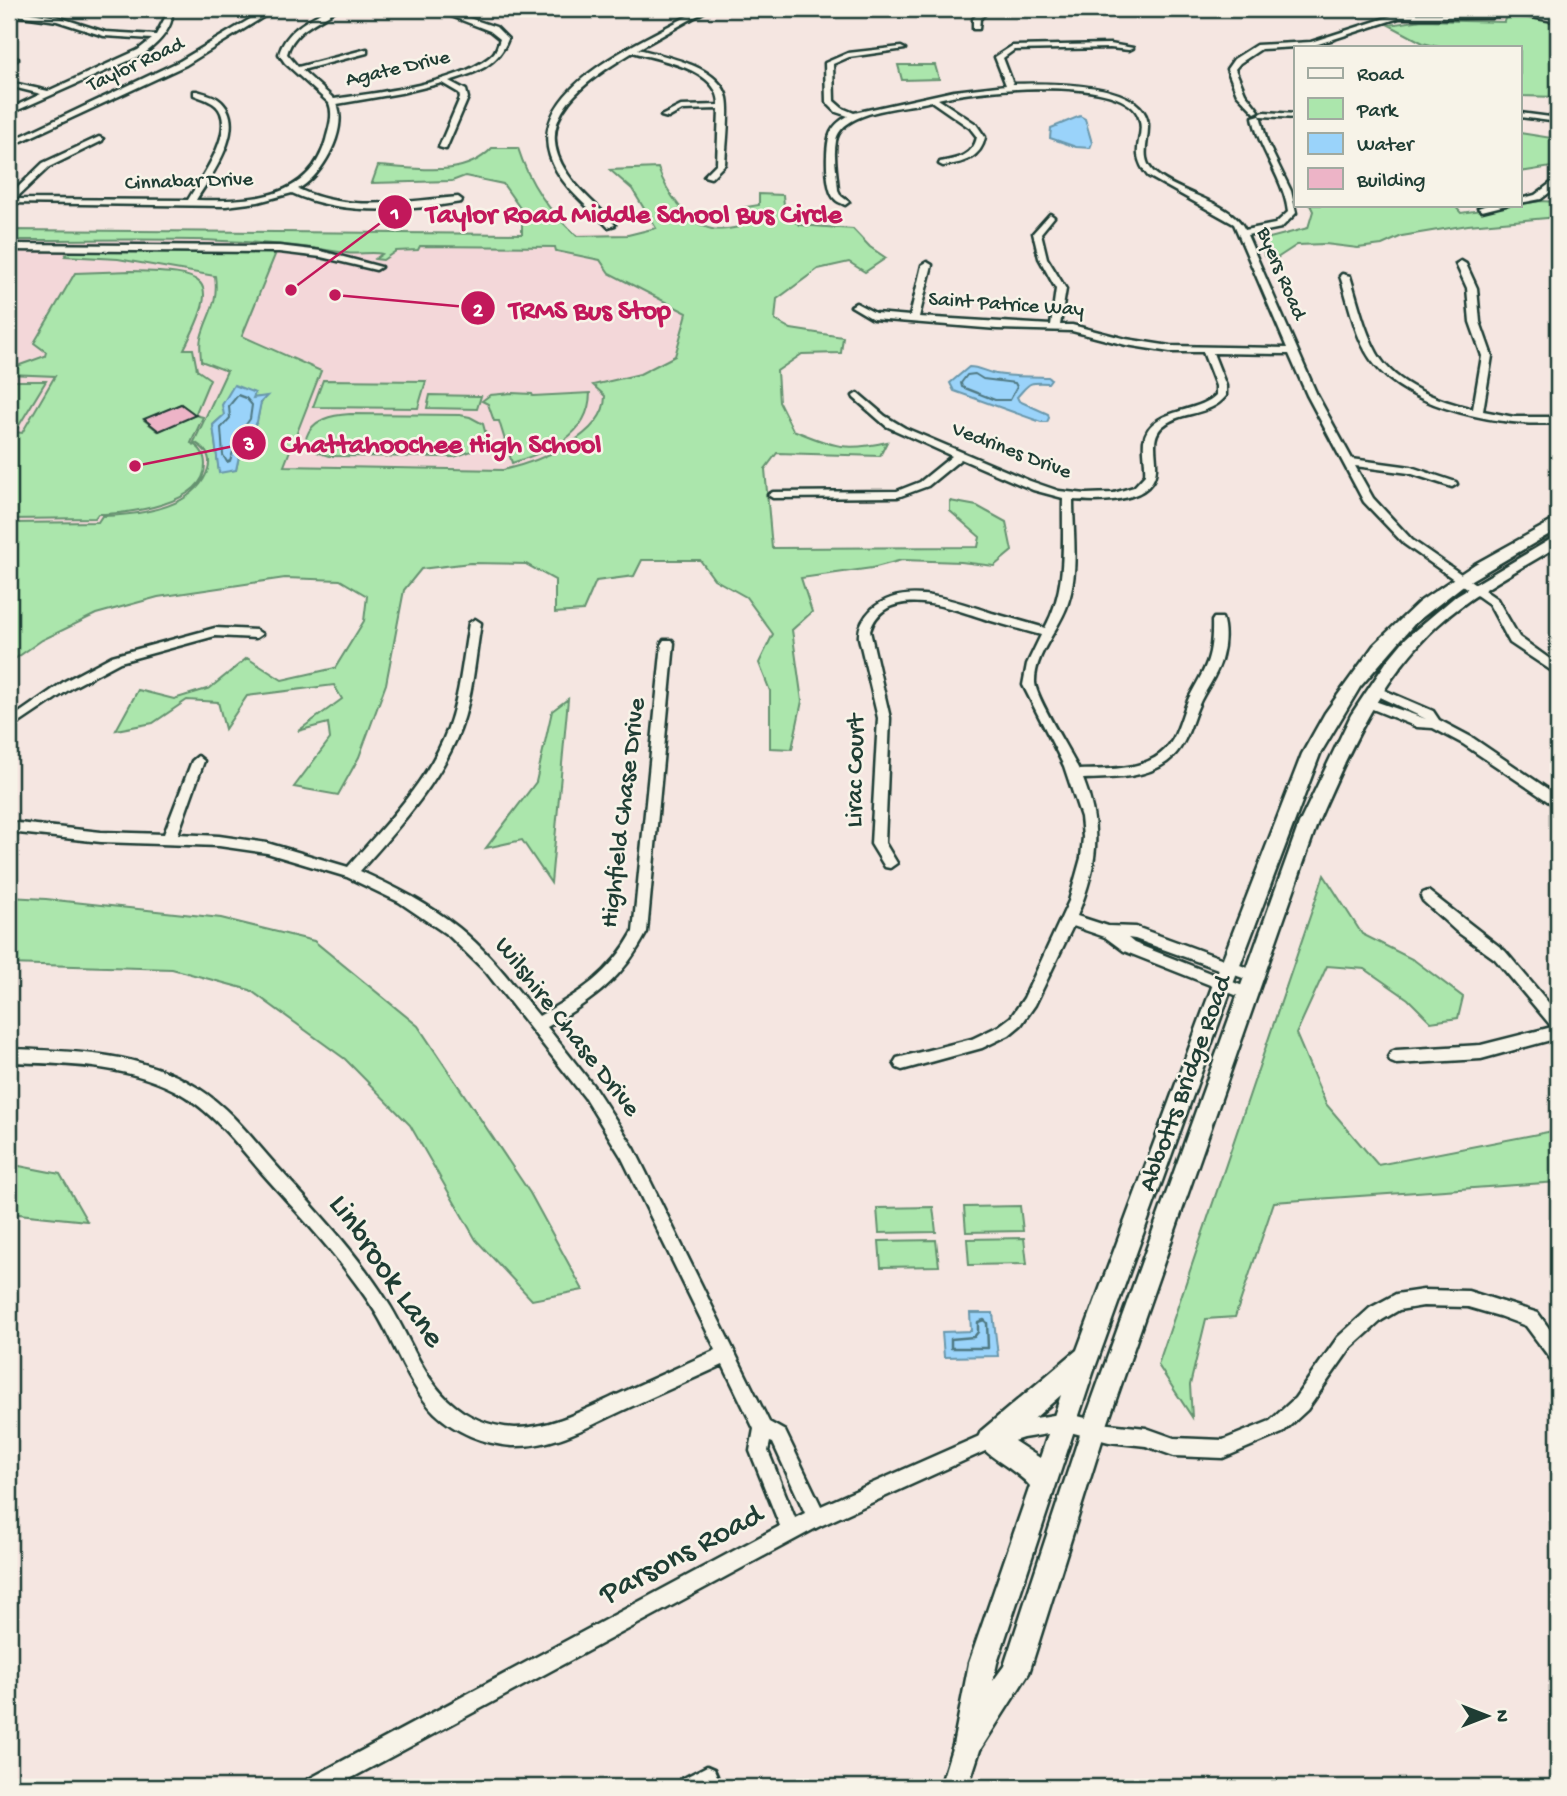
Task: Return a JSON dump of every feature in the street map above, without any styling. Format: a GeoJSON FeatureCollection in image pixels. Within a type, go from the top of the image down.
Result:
{"type":"FeatureCollection","features":[{"type":"Feature","properties":{"kind":"main road"},"geometry":{"type":"LineString","coordinates":[[1497,9],[1558,16]]}},
{"type":"Feature","properties":{"kind":"main road"},"geometry":{"type":"LineString","coordinates":[[1526,9],[1558,16]]}},
{"type":"Feature","properties":{"kind":"main road","name":"Abbotts Bridge Road"},"geometry":{"type":"LineString","coordinates":[[967,1745],[1015,1674],[1094,1428],[1308,824],[1338,757],[1373,697],[1410,645],[1470,585],[1558,523]]}},
{"type":"Feature","properties":{"kind":"main road","name":"Abbotts Bridge Road"},"geometry":{"type":"LineString","coordinates":[[954,1787],[967,1745],[983,1663],[1087,1357],[1299,780],[1326,725],[1361,674],[1401,628],[1435,598],[1470,585],[1558,540]]}},
{"type":"Feature","properties":{"kind":"main road"},"geometry":{"type":"LineString","coordinates":[[1045,1484],[1028,1464],[990,1440],[1087,1357]]}},
{"type":"Feature","properties":{"kind":"street"},"geometry":{"type":"LineString","coordinates":[[9,112],[132,57],[158,37],[170,20],[170,15],[163,9]]}},
{"type":"Feature","properties":{"kind":"street","name":"Taylor Road"},"geometry":{"type":"LineString","coordinates":[[9,145],[183,63],[272,9]]}},
{"type":"Feature","properties":{"kind":"street"},"geometry":{"type":"LineString","coordinates":[[332,102],[283,54],[288,38],[333,9]]}},
{"type":"Feature","properties":{"kind":"street","name":"Agate Drive"},"geometry":{"type":"LineString","coordinates":[[332,102],[444,80],[498,56],[505,44],[504,38],[493,29],[436,9]]}},
{"type":"Feature","properties":{"kind":"street"},"geometry":{"type":"LineString","coordinates":[[449,15],[466,9]]}},
{"type":"Feature","properties":{"kind":"street"},"geometry":{"type":"LineString","coordinates":[[611,225],[557,163],[550,136],[560,105],[576,86],[597,71],[705,9]]}},
{"type":"Feature","properties":{"kind":"street"},"geometry":{"type":"LineString","coordinates":[[976,27],[977,19],[986,9]]}},
{"type":"Feature","properties":{"kind":"street"},"geometry":{"type":"LineString","coordinates":[[1242,233],[1278,226],[1292,213],[1289,199],[1260,135],[1258,114],[1241,94],[1232,65],[1259,47],[1312,44],[1390,19],[1425,15],[1477,18],[1491,16],[1497,9]]}},
{"type":"Feature","properties":{"kind":"street"},"geometry":{"type":"LineString","coordinates":[[9,12],[58,19],[104,34],[158,37]]}},
{"type":"Feature","properties":{"kind":"street"},"geometry":{"type":"LineString","coordinates":[[1011,88],[999,57],[1012,48],[1129,48]]}},
{"type":"Feature","properties":{"kind":"street"},"geometry":{"type":"LineString","coordinates":[[855,116],[839,110],[830,102],[829,63],[848,55],[901,49]]}},
{"type":"Feature","properties":{"kind":"street"},"geometry":{"type":"LineString","coordinates":[[634,50],[706,76],[721,90],[721,164],[708,176]]}},
{"type":"Feature","properties":{"kind":"street"},"geometry":{"type":"LineString","coordinates":[[298,69],[364,51]]}},
{"type":"Feature","properties":{"kind":"street"},"geometry":{"type":"LineString","coordinates":[[443,147],[464,98],[463,92],[444,80]]}},
{"type":"Feature","properties":{"kind":"street"},"geometry":{"type":"LineString","coordinates":[[9,84],[49,94]]}},
{"type":"Feature","properties":{"kind":"street","name":"Byers Road"},"geometry":{"type":"LineString","coordinates":[[855,116],[967,91],[1011,88],[1075,87],[1101,90],[1136,106],[1144,120],[1141,158],[1144,167],[1151,175],[1227,213],[1238,223],[1290,346],[1368,500],[1409,542],[1470,585],[1497,608],[1514,640],[1558,671]]}},
{"type":"Feature","properties":{"kind":"street"},"geometry":{"type":"LineString","coordinates":[[191,202],[226,139],[229,126],[226,113],[216,101],[197,93]]}},
{"type":"Feature","properties":{"kind":"street"},"geometry":{"type":"LineString","coordinates":[[932,99],[973,126],[981,137],[980,146],[972,154],[943,164]]}},
{"type":"Feature","properties":{"kind":"street","name":"Cinnabar Drive"},"geometry":{"type":"LineString","coordinates":[[9,201],[257,201],[293,190],[322,165],[335,116],[332,102]]}},
{"type":"Feature","properties":{"kind":"street"},"geometry":{"type":"LineString","coordinates":[[665,116],[681,107],[723,107]]}},
{"type":"Feature","properties":{"kind":"street"},"geometry":{"type":"LineString","coordinates":[[1258,114],[1294,116]]}},
{"type":"Feature","properties":{"kind":"street"},"geometry":{"type":"LineString","coordinates":[[1522,115],[1558,118]]}},
{"type":"Feature","properties":{"kind":"street"},"geometry":{"type":"LineString","coordinates":[[845,202],[837,197],[834,190],[832,137],[839,126],[855,116]]}},
{"type":"Feature","properties":{"kind":"street"},"geometry":{"type":"LineString","coordinates":[[9,201],[46,165],[99,139]]}},
{"type":"Feature","properties":{"kind":"street"},"geometry":{"type":"LineString","coordinates":[[1522,201],[1538,197],[1558,182]]}},
{"type":"Feature","properties":{"kind":"street"},"geometry":{"type":"LineString","coordinates":[[293,190],[312,200],[343,205],[458,200]]}},
{"type":"Feature","properties":{"kind":"street"},"geometry":{"type":"LineString","coordinates":[[1482,208],[1495,206]]}},
{"type":"Feature","properties":{"kind":"street"},"geometry":{"type":"LineString","coordinates":[[1050,217],[1037,233],[1043,258],[1061,289],[1055,327]]}},
{"type":"Feature","properties":{"kind":"street"},"geometry":{"type":"LineString","coordinates":[[9,247],[245,247],[321,254],[376,267]]}},
{"type":"Feature","properties":{"kind":"street"},"geometry":{"type":"LineString","coordinates":[[1461,264],[1472,288],[1475,322],[1487,356],[1478,412]]}},
{"type":"Feature","properties":{"kind":"street"},"geometry":{"type":"LineString","coordinates":[[915,319],[927,265]]}},
{"type":"Feature","properties":{"kind":"street"},"geometry":{"type":"LineString","coordinates":[[1345,276],[1377,362],[1409,389],[1433,400],[1478,412],[1523,420],[1558,420]]}},
{"type":"Feature","properties":{"kind":"street","name":"Saint Patrice Way"},"geometry":{"type":"LineString","coordinates":[[856,306],[873,316],[997,326],[1055,327],[1088,331],[1149,347],[1207,350],[1237,349],[1251,344],[1290,346]]}},
{"type":"Feature","properties":{"kind":"street","name":"Vedrines Drive"},"geometry":{"type":"LineString","coordinates":[[858,396],[890,424],[1038,487],[1068,496],[1096,497],[1129,493],[1147,482],[1153,469],[1148,442],[1155,428],[1173,416],[1209,407],[1221,396],[1221,386],[1207,350]]}},
{"type":"Feature","properties":{"kind":"street"},"geometry":{"type":"LineString","coordinates":[[773,495],[898,494],[924,484],[960,455]]}},
{"type":"Feature","properties":{"kind":"street"},"geometry":{"type":"LineString","coordinates":[[1347,463],[1411,470],[1452,484]]}},
{"type":"Feature","properties":{"kind":"street"},"geometry":{"type":"LineString","coordinates":[[902,1063],[972,1046],[1018,1020],[1070,919],[1088,853],[1088,819],[1075,775],[1029,685],[1030,673],[1061,607],[1066,588],[1068,496]]}},
{"type":"Feature","properties":{"kind":"street","name":"Lirac Court"},"geometry":{"type":"LineString","coordinates":[[890,863],[878,844],[884,718],[868,646],[863,635],[864,625],[877,610],[887,605],[902,599],[922,598],[1047,632]]}},
{"type":"Feature","properties":{"kind":"street"},"geometry":{"type":"LineString","coordinates":[[1075,775],[1126,772],[1143,768],[1172,750],[1193,702],[1218,658],[1218,621]]}},
{"type":"Feature","properties":{"kind":"street"},"geometry":{"type":"LineString","coordinates":[[351,873],[416,797],[445,749],[461,705],[475,623]]}},
{"type":"Feature","properties":{"kind":"street"},"geometry":{"type":"LineString","coordinates":[[9,726],[69,684],[116,659],[215,632],[256,634]]}},
{"type":"Feature","properties":{"kind":"street","name":"Highfield Chase Drive"},"geometry":{"type":"LineString","coordinates":[[537,1025],[589,995],[608,980],[627,958],[640,932],[668,643]]}},
{"type":"Feature","properties":{"kind":"street"},"geometry":{"type":"LineString","coordinates":[[1373,697],[1421,709],[1429,714],[1435,723],[1468,741],[1558,803]]}},
{"type":"Feature","properties":{"kind":"street"},"geometry":{"type":"LineString","coordinates":[[170,837],[198,761]]}},
{"type":"Feature","properties":{"kind":"street","name":"Wilshire Chase Drive"},"geometry":{"type":"LineString","coordinates":[[9,827],[90,836],[170,837],[267,848],[351,873],[404,898],[454,932],[491,968],[537,1025],[590,1093],[628,1153],[725,1355],[763,1428],[779,1437],[817,1517]]}},
{"type":"Feature","properties":{"kind":"street"},"geometry":{"type":"LineString","coordinates":[[1427,897],[1500,956],[1558,1024]]}},
{"type":"Feature","properties":{"kind":"street"},"geometry":{"type":"LineString","coordinates":[[1070,919],[1108,932],[1129,947],[1251,985]]}},
{"type":"Feature","properties":{"kind":"street"},"geometry":{"type":"LineString","coordinates":[[1396,1057],[1481,1052],[1558,1032]]}},
{"type":"Feature","properties":{"kind":"street","name":"Linbrook Lane"},"geometry":{"type":"LineString","coordinates":[[9,1056],[85,1057],[112,1061],[160,1077],[203,1100],[225,1119],[318,1223],[379,1303],[435,1399],[455,1418],[476,1429],[512,1437],[554,1432],[725,1355]]}},
{"type":"Feature","properties":{"kind":"street","name":"Parsons Road"},"geometry":{"type":"LineString","coordinates":[[314,1787],[817,1517],[990,1440],[1023,1429],[1066,1422],[1109,1433],[1146,1437],[1174,1447],[1223,1449],[1276,1427],[1301,1404],[1344,1343],[1376,1314],[1396,1302],[1423,1298],[1468,1299],[1499,1308],[1532,1319],[1558,1354]]}},
{"type":"Feature","properties":{"kind":"street","name":"Wilshire Chase Drive"},"geometry":{"type":"LineString","coordinates":[[763,1428],[759,1451],[791,1531]]}},
{"type":"Feature","properties":{"kind":"street"},"geometry":{"type":"LineString","coordinates":[[687,1787],[707,1776]]}},
{"type":"Feature","properties":{"kind":"shaded area"},"geometry":{"type":"Polygon","coordinates":[[[9,229],[711,234],[690,556],[9,557],[9,229]]]}},
{"type":"Feature","properties":{"kind":"green space"},"geometry":{"type":"Polygon","coordinates":[[[1512,16],[1558,22],[1558,97],[1522,96],[1522,46],[1435,46],[1423,43],[1389,25],[1422,20],[1504,22],[1505,18],[1512,16]]]}},
{"type":"Feature","properties":{"kind":"green space"},"geometry":{"type":"Polygon","coordinates":[[[898,65],[935,65],[939,79],[902,80],[898,65]]]}},
{"type":"Feature","properties":{"kind":"green space"},"geometry":{"type":"Polygon","coordinates":[[[1522,133],[1558,139],[1558,166],[1522,172],[1522,133]]]}},
{"type":"Feature","properties":{"kind":"green space"},"geometry":{"type":"Polygon","coordinates":[[[492,148],[518,148],[541,196],[577,236],[628,235],[656,228],[632,189],[610,170],[658,168],[666,187],[686,214],[712,229],[740,227],[740,208],[759,205],[759,194],[783,195],[785,215],[800,225],[853,229],[870,247],[886,258],[865,272],[849,262],[818,269],[777,299],[775,320],[791,329],[843,337],[841,353],[802,354],[777,371],[779,402],[793,430],[819,440],[849,447],[887,442],[880,456],[777,453],[765,469],[772,548],[978,547],[980,537],[950,511],[950,501],[977,506],[1006,522],[1012,551],[994,566],[902,560],[872,568],[801,578],[812,612],[792,630],[802,701],[792,749],[770,748],[770,691],[759,663],[773,634],[746,597],[714,579],[700,560],[642,560],[634,576],[596,581],[583,611],[555,613],[555,580],[526,564],[470,563],[421,569],[404,590],[386,684],[359,757],[338,795],[294,787],[330,739],[328,723],[298,731],[342,699],[334,685],[247,696],[225,729],[218,702],[187,700],[153,723],[116,730],[138,690],[174,699],[210,688],[247,658],[282,680],[335,668],[364,621],[367,596],[340,580],[285,578],[158,597],[96,614],[42,640],[9,663],[9,523],[98,522],[102,516],[132,514],[164,507],[191,493],[201,482],[209,464],[207,453],[194,442],[227,371],[201,361],[200,341],[214,302],[215,276],[118,259],[65,256],[69,250],[269,252],[275,255],[242,336],[321,371],[284,466],[503,470],[533,461],[567,445],[594,424],[602,411],[605,396],[593,385],[640,374],[675,356],[687,313],[609,273],[600,260],[556,251],[555,247],[420,246],[418,250],[396,251],[383,260],[375,259],[382,254],[378,253],[351,253],[262,243],[9,240],[9,230],[522,234],[522,211],[503,184],[465,176],[452,181],[372,183],[378,166],[453,168],[480,158],[492,148]],[[238,388],[224,415],[213,425],[219,472],[236,470],[241,447],[258,417],[265,397],[252,398],[254,393],[238,388]]]}},
{"type":"Feature","properties":{"kind":"green space"},"geometry":{"type":"Polygon","coordinates":[[[1558,202],[1558,217],[1468,225],[1402,236],[1382,245],[1358,248],[1325,244],[1297,245],[1274,260],[1264,256],[1262,240],[1308,228],[1313,211],[1310,206],[1455,206],[1461,213],[1522,206],[1522,204],[1558,202]]]}},
{"type":"Feature","properties":{"kind":"green space"},"geometry":{"type":"Polygon","coordinates":[[[157,272],[191,277],[200,283],[204,292],[202,306],[184,349],[193,349],[197,370],[210,379],[195,415],[203,417],[191,443],[199,449],[204,458],[202,479],[192,490],[179,498],[144,509],[98,514],[95,518],[9,519],[9,381],[46,381],[15,432],[22,433],[55,376],[9,374],[20,365],[45,356],[46,352],[34,343],[75,273],[157,272]],[[181,404],[144,420],[158,431],[195,415],[181,404]]]}},
{"type":"Feature","properties":{"kind":"green space"},"geometry":{"type":"Polygon","coordinates":[[[323,380],[426,381],[418,408],[313,407],[323,380]]]}},
{"type":"Feature","properties":{"kind":"green space"},"geometry":{"type":"Polygon","coordinates":[[[512,393],[533,396],[590,393],[588,408],[582,421],[564,440],[512,463],[499,421],[494,421],[488,404],[482,401],[490,395],[512,393]]]}},
{"type":"Feature","properties":{"kind":"green space"},"geometry":{"type":"Polygon","coordinates":[[[430,395],[481,396],[477,409],[427,408],[430,395]]]}},
{"type":"Feature","properties":{"kind":"green space"},"geometry":{"type":"Polygon","coordinates":[[[350,414],[460,415],[483,424],[486,435],[475,450],[454,457],[329,456],[309,445],[306,438],[318,422],[350,414]]]}},
{"type":"Feature","properties":{"kind":"green space"},"geometry":{"type":"Polygon","coordinates":[[[568,699],[551,883],[522,840],[486,848],[536,782],[552,711],[568,699]]]}},
{"type":"Feature","properties":{"kind":"green space"},"geometry":{"type":"Polygon","coordinates":[[[1324,875],[1362,934],[1414,960],[1463,997],[1458,1018],[1431,1022],[1408,999],[1365,969],[1327,966],[1296,1034],[1326,1104],[1378,1165],[1558,1130],[1558,1182],[1274,1202],[1235,1317],[1206,1319],[1190,1385],[1192,1417],[1158,1365],[1324,875]]]}},
{"type":"Feature","properties":{"kind":"green space"},"geometry":{"type":"Polygon","coordinates":[[[9,897],[221,918],[314,941],[418,1026],[530,1193],[583,1290],[532,1300],[476,1240],[410,1125],[345,1059],[250,990],[172,969],[9,964],[9,897]]]}},
{"type":"Feature","properties":{"kind":"green space"},"geometry":{"type":"Polygon","coordinates":[[[9,1164],[60,1174],[87,1221],[9,1213],[9,1164]]]}},
{"type":"Feature","properties":{"kind":"green space"},"geometry":{"type":"Polygon","coordinates":[[[1020,1206],[1023,1231],[966,1232],[964,1207],[1020,1206]]]}},
{"type":"Feature","properties":{"kind":"green space"},"geometry":{"type":"Polygon","coordinates":[[[933,1207],[936,1232],[879,1233],[877,1208],[933,1207]]]}},
{"type":"Feature","properties":{"kind":"green space"},"geometry":{"type":"Polygon","coordinates":[[[1024,1238],[1027,1264],[969,1265],[967,1239],[1024,1238]]]}},
{"type":"Feature","properties":{"kind":"green space"},"geometry":{"type":"Polygon","coordinates":[[[936,1240],[939,1266],[881,1267],[879,1241],[936,1240]]]}},
{"type":"Feature","properties":{"kind":"water"},"geometry":{"type":"Polygon","coordinates":[[[1080,116],[1085,119],[1092,143],[1090,148],[1076,147],[1050,138],[1051,128],[1080,116]]]}},
{"type":"Feature","properties":{"kind":"water"},"geometry":{"type":"Polygon","coordinates":[[[969,367],[1002,375],[1051,379],[1048,383],[1030,384],[1017,397],[1019,401],[1048,414],[1047,422],[954,391],[950,383],[969,367]]]}},
{"type":"Feature","properties":{"kind":"water"},"geometry":{"type":"Polygon","coordinates":[[[234,385],[255,393],[253,398],[267,396],[261,402],[257,422],[241,447],[236,470],[219,473],[213,425],[224,415],[222,405],[234,385]]]}},
{"type":"Feature","properties":{"kind":"water"},"geometry":{"type":"Polygon","coordinates":[[[970,1313],[993,1313],[998,1356],[944,1357],[942,1332],[971,1331],[970,1313]]]}},
{"type":"Feature","properties":{"kind":"building"},"geometry":{"type":"Polygon","coordinates":[[[181,404],[196,415],[159,431],[144,419],[181,404]]]}},
{"type":"Feature","properties":{"kind":"place","name":"Taylor Road Middle School Bus Circle"},"geometry":{"type":"Point","coordinates":[291,290]}},
{"type":"Feature","properties":{"kind":"place","name":"TRMS Bus Stop"},"geometry":{"type":"Point","coordinates":[335,295]}},
{"type":"Feature","properties":{"kind":"place","name":"Chattahoochee High School"},"geometry":{"type":"Point","coordinates":[135,466]}}]}
